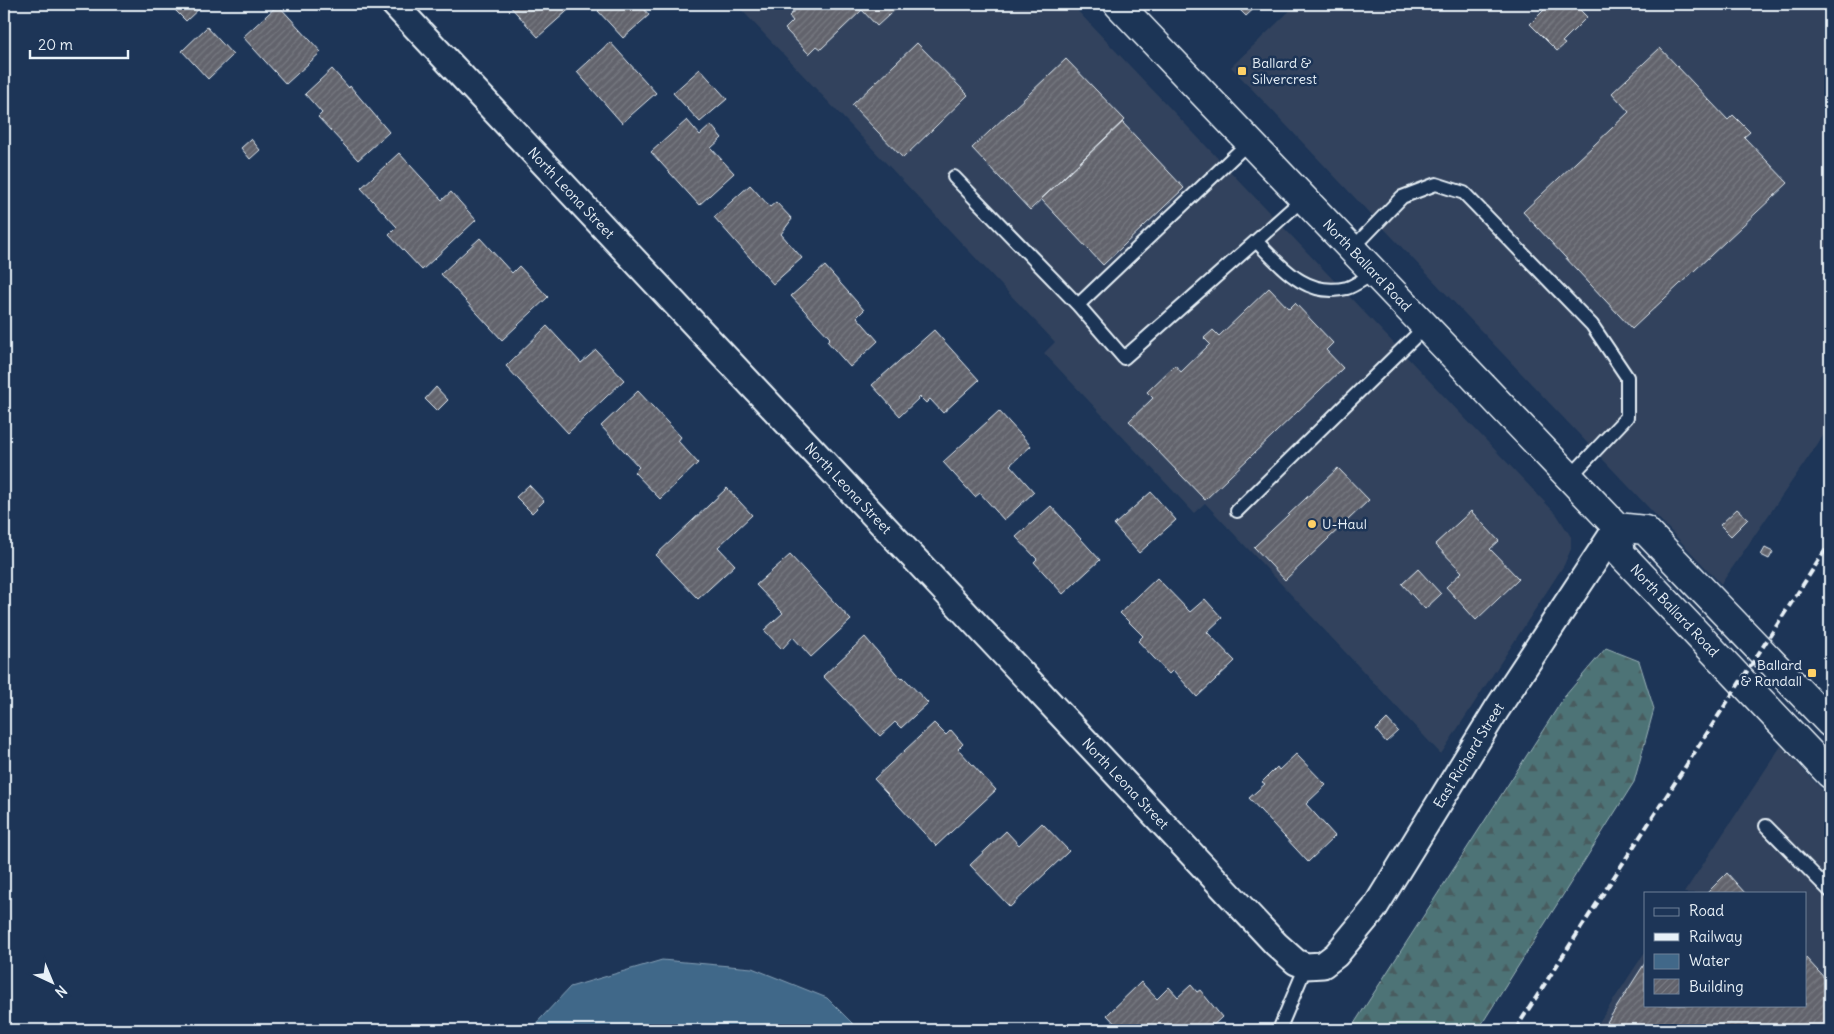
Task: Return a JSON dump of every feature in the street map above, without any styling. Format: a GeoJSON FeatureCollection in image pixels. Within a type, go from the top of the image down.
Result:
{"type":"FeatureCollection","features":[{"type":"Feature","properties":{"kind":"main road","name":"North Ballard Road"},"geometry":{"type":"LineString","coordinates":[[1118,4],[1617,527],[1621,554],[1830,774]]}},
{"type":"Feature","properties":{"kind":"main road"},"geometry":{"type":"LineString","coordinates":[[1617,527],[1645,530],[1830,723]]}},
{"type":"Feature","properties":{"kind":"street","name":"North Leona Street"},"geometry":{"type":"LineString","coordinates":[[394,4],[1276,944],[1296,962],[1306,966]]}},
{"type":"Feature","properties":{"kind":"street","name":"East Richard Street"},"geometry":{"type":"LineString","coordinates":[[1306,966],[1323,965],[1336,955],[1374,909],[1497,708],[1617,527]]}},
{"type":"Feature","properties":{"kind":"lane"},"geometry":{"type":"LineString","coordinates":[[1078,305],[1250,141]]}},
{"type":"Feature","properties":{"kind":"lane"},"geometry":{"type":"LineString","coordinates":[[954,177],[1078,305],[1124,358],[1304,198]]}},
{"type":"Feature","properties":{"kind":"lane"},"geometry":{"type":"LineString","coordinates":[[1352,249],[1402,197],[1436,184],[1464,193],[1592,326],[1627,377],[1627,417],[1570,477]]}},
{"type":"Feature","properties":{"kind":"lane"},"geometry":{"type":"LineString","coordinates":[[1256,241],[1293,278],[1316,289],[1348,288],[1375,273]]}},
{"type":"Feature","properties":{"kind":"lane"},"geometry":{"type":"LineString","coordinates":[[1237,511],[1426,326]]}},
{"type":"Feature","properties":{"kind":"lane"},"geometry":{"type":"LineString","coordinates":[[1766,826],[1830,891]]}},
{"type":"Feature","properties":{"kind":"lane"},"geometry":{"type":"LineString","coordinates":[[1279,1030],[1306,966]]}},
{"type":"Feature","properties":{"kind":"shaded area"},"geometry":{"type":"Polygon","coordinates":[[[736,4],[1071,4],[1557,515],[1571,537],[1571,549],[1564,565],[1441,754],[1205,503],[1194,513],[1044,353],[1055,342],[736,4]]]}},
{"type":"Feature","properties":{"kind":"shaded area"},"geometry":{"type":"Polygon","coordinates":[[[1297,4],[1830,4],[1830,426],[1721,584],[1231,67],[1297,4]]]}},
{"type":"Feature","properties":{"kind":"shaded area"},"geometry":{"type":"Polygon","coordinates":[[[1781,746],[1830,798],[1830,1030],[1594,1030],[1644,954],[1644,1006],[1806,1006],[1806,892],[1685,892],[1781,746]]]}},
{"type":"Feature","properties":{"kind":"green space"},"geometry":{"type":"Polygon","coordinates":[[[1606,648],[1639,661],[1654,709],[1634,782],[1478,1030],[1350,1030],[1565,696],[1606,648]]]}},
{"type":"Feature","properties":{"kind":"water"},"geometry":{"type":"Polygon","coordinates":[[[662,960],[752,968],[827,998],[859,1030],[530,1030],[570,987],[662,960]]]}},
{"type":"Feature","properties":{"kind":"building"},"geometry":{"type":"Polygon","coordinates":[[[169,4],[204,4],[186,21],[169,4]]]}},
{"type":"Feature","properties":{"kind":"building"},"geometry":{"type":"Polygon","coordinates":[[[508,4],[575,4],[538,37],[508,4]]]}},
{"type":"Feature","properties":{"kind":"building"},"geometry":{"type":"Polygon","coordinates":[[[606,4],[640,4],[649,15],[623,38],[598,11],[606,4]]]}},
{"type":"Feature","properties":{"kind":"building"},"geometry":{"type":"Polygon","coordinates":[[[802,4],[901,4],[877,26],[862,10],[821,49],[817,46],[809,54],[785,29],[793,21],[789,16],[802,4]]]}},
{"type":"Feature","properties":{"kind":"building"},"geometry":{"type":"Polygon","coordinates":[[[1234,4],[1259,4],[1246,16],[1234,4]]]}},
{"type":"Feature","properties":{"kind":"building"},"geometry":{"type":"Polygon","coordinates":[[[1550,4],[1574,4],[1587,17],[1562,42],[1565,44],[1557,51],[1530,24],[1550,4]]]}},
{"type":"Feature","properties":{"kind":"building"},"geometry":{"type":"Polygon","coordinates":[[[278,5],[321,52],[286,84],[243,37],[278,5]]]}},
{"type":"Feature","properties":{"kind":"building"},"geometry":{"type":"Polygon","coordinates":[[[207,27],[233,55],[208,79],[182,51],[207,27]]]}},
{"type":"Feature","properties":{"kind":"building"},"geometry":{"type":"Polygon","coordinates":[[[610,42],[656,93],[622,123],[577,72],[610,42]]]}},
{"type":"Feature","properties":{"kind":"building"},"geometry":{"type":"Polygon","coordinates":[[[917,43],[968,95],[903,158],[852,105],[917,43]]]}},
{"type":"Feature","properties":{"kind":"building"},"geometry":{"type":"Polygon","coordinates":[[[1660,48],[1728,120],[1733,115],[1750,132],[1744,137],[1788,183],[1632,329],[1523,212],[1629,112],[1612,93],[1660,48]]]}},
{"type":"Feature","properties":{"kind":"building"},"geometry":{"type":"Polygon","coordinates":[[[1066,59],[1125,120],[1030,210],[972,148],[1066,59]]]}},
{"type":"Feature","properties":{"kind":"building"},"geometry":{"type":"Polygon","coordinates":[[[332,69],[349,88],[350,86],[389,132],[358,160],[318,117],[322,113],[305,94],[332,69]]]}},
{"type":"Feature","properties":{"kind":"building"},"geometry":{"type":"Polygon","coordinates":[[[700,69],[727,99],[700,122],[673,93],[700,69]]]}},
{"type":"Feature","properties":{"kind":"building"},"geometry":{"type":"Polygon","coordinates":[[[687,120],[700,135],[711,125],[722,138],[711,148],[734,173],[699,205],[651,152],[687,120]]]}},
{"type":"Feature","properties":{"kind":"building"},"geometry":{"type":"Polygon","coordinates":[[[1122,122],[1184,188],[1103,265],[1041,199],[1122,122]]]}},
{"type":"Feature","properties":{"kind":"building"},"geometry":{"type":"Polygon","coordinates":[[[251,139],[260,150],[250,159],[241,148],[251,139]]]}},
{"type":"Feature","properties":{"kind":"building"},"geometry":{"type":"Polygon","coordinates":[[[399,153],[442,200],[451,192],[476,220],[422,270],[389,235],[397,227],[361,188],[399,153]]]}},
{"type":"Feature","properties":{"kind":"building"},"geometry":{"type":"Polygon","coordinates":[[[750,185],[770,207],[776,202],[792,219],[781,234],[802,258],[773,284],[714,217],[750,185]]]}},
{"type":"Feature","properties":{"kind":"building"},"geometry":{"type":"Polygon","coordinates":[[[480,238],[512,273],[519,266],[548,297],[502,340],[441,274],[480,238]]]}},
{"type":"Feature","properties":{"kind":"building"},"geometry":{"type":"Polygon","coordinates":[[[825,266],[864,310],[857,317],[878,341],[850,367],[827,341],[830,338],[791,296],[825,266]]]}},
{"type":"Feature","properties":{"kind":"building"},"geometry":{"type":"Polygon","coordinates":[[[1269,288],[1289,309],[1295,303],[1333,343],[1326,350],[1343,368],[1205,500],[1129,421],[1153,398],[1147,392],[1175,365],[1181,372],[1210,344],[1204,338],[1213,330],[1219,336],[1269,288]]]}},
{"type":"Feature","properties":{"kind":"building"},"geometry":{"type":"Polygon","coordinates":[[[547,326],[581,363],[596,350],[624,380],[568,433],[506,366],[547,326]]]}},
{"type":"Feature","properties":{"kind":"building"},"geometry":{"type":"Polygon","coordinates":[[[934,330],[979,380],[943,413],[930,399],[926,403],[920,397],[900,416],[872,385],[934,330]]]}},
{"type":"Feature","properties":{"kind":"building"},"geometry":{"type":"Polygon","coordinates":[[[436,387],[448,400],[437,411],[425,399],[436,387]]]}},
{"type":"Feature","properties":{"kind":"building"},"geometry":{"type":"Polygon","coordinates":[[[638,391],[681,437],[678,441],[698,463],[660,499],[634,472],[639,467],[601,426],[638,391]]]}},
{"type":"Feature","properties":{"kind":"building"},"geometry":{"type":"Polygon","coordinates":[[[999,411],[1031,446],[1010,465],[1034,492],[1004,520],[980,493],[975,497],[943,462],[999,411]]]}},
{"type":"Feature","properties":{"kind":"building","name":"U-Haul"},"geometry":{"type":"Polygon","coordinates":[[[1338,468],[1369,500],[1285,580],[1254,547],[1338,468]]]}},
{"type":"Feature","properties":{"kind":"building"},"geometry":{"type":"Polygon","coordinates":[[[529,485],[544,501],[532,513],[516,497],[529,485]]]}},
{"type":"Feature","properties":{"kind":"building"},"geometry":{"type":"Polygon","coordinates":[[[727,488],[752,515],[718,547],[735,565],[698,599],[656,555],[727,488]]]}},
{"type":"Feature","properties":{"kind":"building"},"geometry":{"type":"Polygon","coordinates":[[[1151,492],[1176,520],[1139,553],[1114,525],[1151,492]]]}},
{"type":"Feature","properties":{"kind":"building"},"geometry":{"type":"Polygon","coordinates":[[[1051,506],[1100,560],[1063,594],[1034,562],[1037,559],[1016,537],[1051,506]]]}},
{"type":"Feature","properties":{"kind":"building"},"geometry":{"type":"Polygon","coordinates":[[[1737,509],[1748,519],[1731,536],[1720,525],[1737,509]]]}},
{"type":"Feature","properties":{"kind":"building"},"geometry":{"type":"Polygon","coordinates":[[[1471,511],[1499,541],[1490,549],[1519,579],[1476,620],[1446,587],[1462,572],[1435,544],[1471,511]]]}},
{"type":"Feature","properties":{"kind":"building"},"geometry":{"type":"Polygon","coordinates":[[[1765,548],[1773,552],[1769,559],[1761,555],[1765,548]]]}},
{"type":"Feature","properties":{"kind":"building"},"geometry":{"type":"Polygon","coordinates":[[[790,555],[851,620],[811,657],[793,637],[782,649],[764,630],[783,613],[756,585],[790,555]]]}},
{"type":"Feature","properties":{"kind":"building"},"geometry":{"type":"Polygon","coordinates":[[[1418,569],[1441,594],[1425,609],[1402,584],[1418,569]]]}},
{"type":"Feature","properties":{"kind":"building"},"geometry":{"type":"Polygon","coordinates":[[[1157,578],[1190,612],[1205,599],[1222,618],[1207,632],[1235,661],[1197,697],[1173,670],[1169,674],[1138,641],[1143,636],[1120,613],[1157,578]]]}},
{"type":"Feature","properties":{"kind":"building"},"geometry":{"type":"Polygon","coordinates":[[[865,637],[901,679],[903,677],[928,703],[901,728],[895,722],[880,736],[823,676],[865,637]]]}},
{"type":"Feature","properties":{"kind":"building"},"geometry":{"type":"Polygon","coordinates":[[[1387,719],[1398,731],[1386,742],[1376,730],[1387,719]]]}},
{"type":"Feature","properties":{"kind":"building"},"geometry":{"type":"Polygon","coordinates":[[[934,723],[946,735],[951,730],[963,744],[958,749],[996,790],[936,846],[874,779],[934,723]]]}},
{"type":"Feature","properties":{"kind":"building"},"geometry":{"type":"Polygon","coordinates":[[[1296,754],[1326,785],[1306,804],[1335,836],[1308,862],[1249,798],[1265,784],[1262,782],[1277,767],[1279,770],[1296,754]]]}},
{"type":"Feature","properties":{"kind":"building"},"geometry":{"type":"Polygon","coordinates":[[[1042,823],[1069,851],[1010,907],[970,865],[1006,831],[1019,845],[1042,823]]]}},
{"type":"Feature","properties":{"kind":"building"},"geometry":{"type":"Polygon","coordinates":[[[1727,873],[1744,892],[1708,892],[1727,873]]]}},
{"type":"Feature","properties":{"kind":"building"},"geometry":{"type":"Polygon","coordinates":[[[1806,958],[1830,984],[1830,1030],[1602,1030],[1644,965],[1644,1006],[1806,1006],[1806,958]]]}},
{"type":"Feature","properties":{"kind":"building"},"geometry":{"type":"Polygon","coordinates":[[[1141,982],[1157,999],[1169,987],[1178,997],[1191,985],[1197,992],[1200,990],[1222,1017],[1208,1030],[1121,1030],[1107,1015],[1141,982]]]}},
{"type":"Feature","properties":{"kind":"railway"},"geometry":{"type":"LineString","coordinates":[[1515,1030],[1830,543]]}},
{"type":"Feature","properties":{"kind":"place","name":"Ballard & Silvercrest"},"geometry":{"type":"Point","coordinates":[1242,71]}},
{"type":"Feature","properties":{"kind":"place","name":"U-Haul"},"geometry":{"type":"Point","coordinates":[1312,524]}},
{"type":"Feature","properties":{"kind":"place","name":"Ballard & Randall"},"geometry":{"type":"Point","coordinates":[1812,673]}}]}
